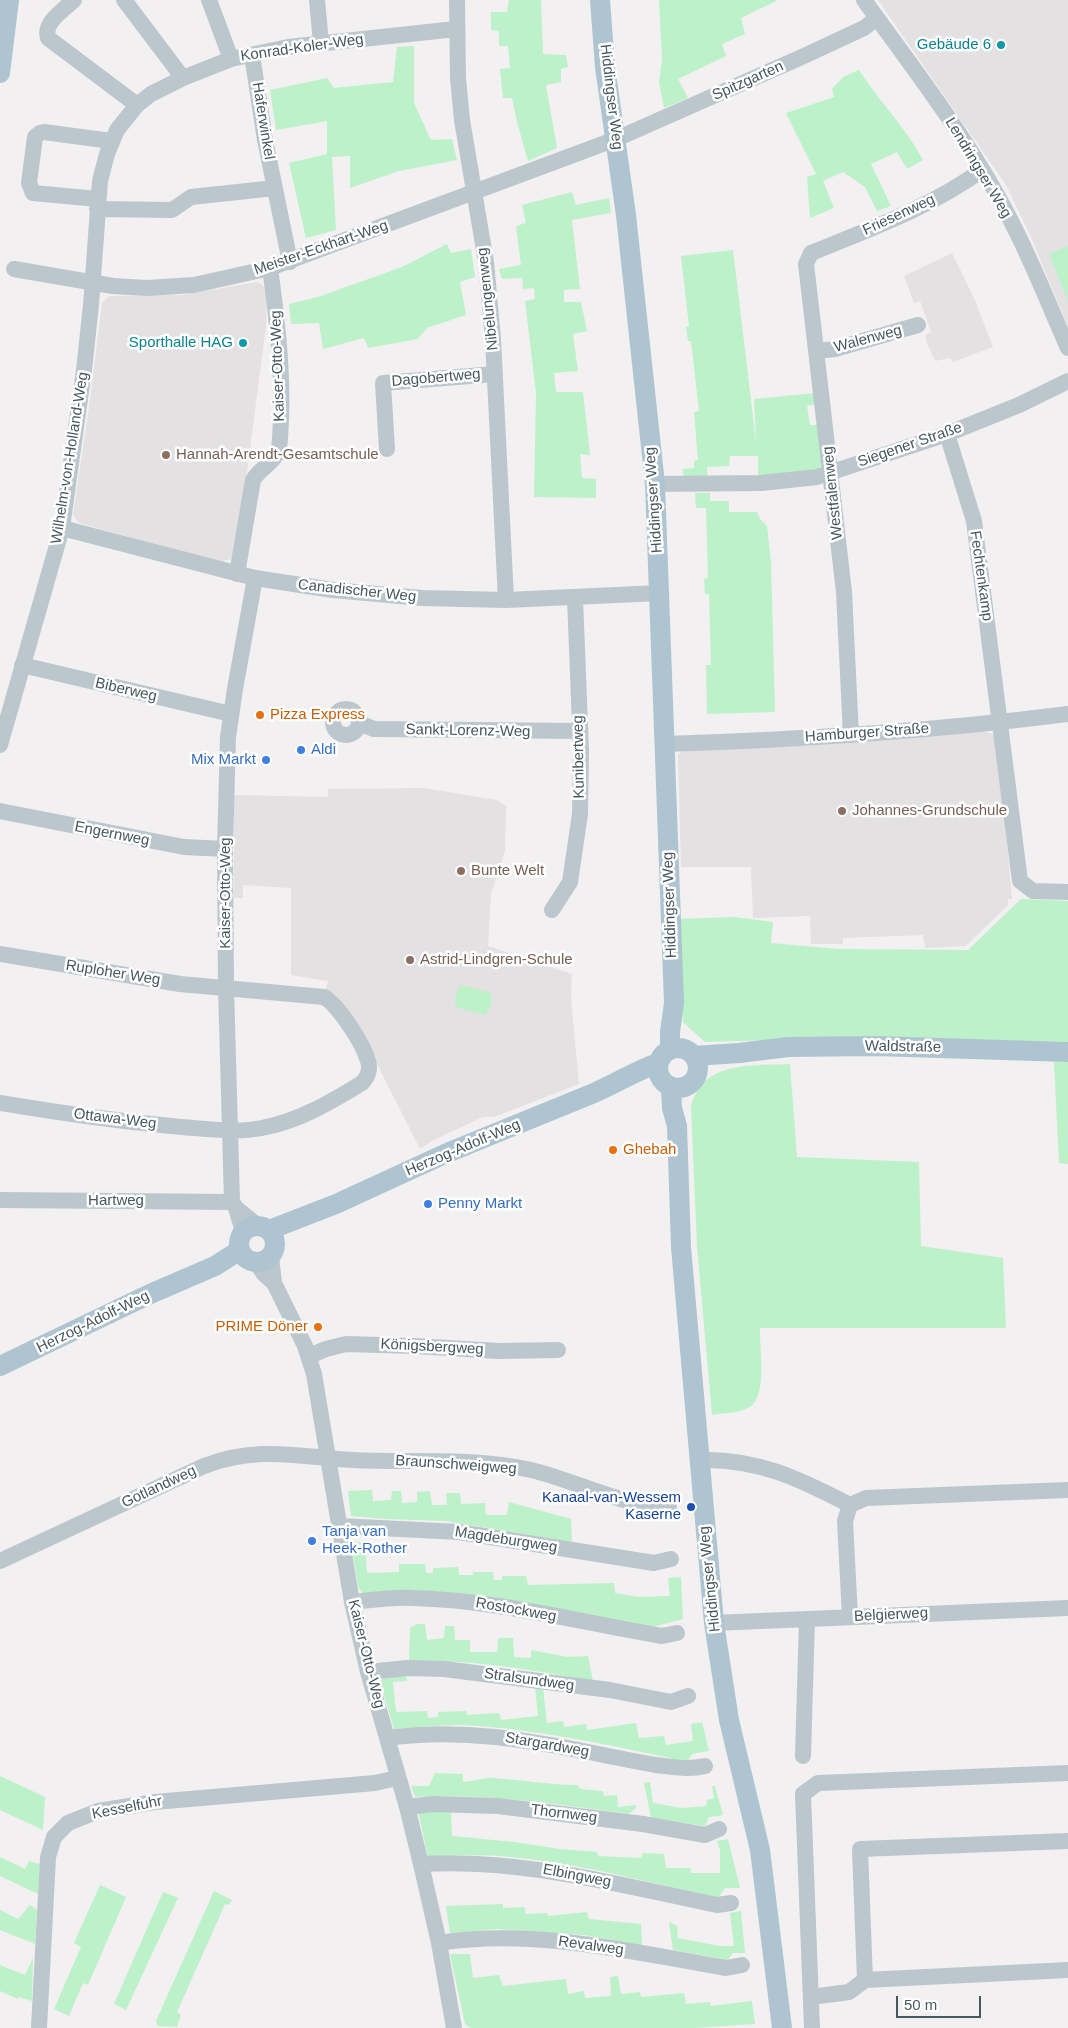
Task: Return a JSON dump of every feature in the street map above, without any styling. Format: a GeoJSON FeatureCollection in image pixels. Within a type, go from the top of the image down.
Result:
{"type":"FeatureCollection","features":[{"type":"Feature","properties":{"kind":"main road"},"geometry":{"type":"LineString","coordinates":[[0,73],[10,0]]}},
{"type":"Feature","properties":{"kind":"main road","name":"Hiddingser Weg"},"geometry":{"type":"LineString","coordinates":[[600,0],[605,67],[626,215],[656,484],[674,1002],[681,1031],[672,1108],[677,1126],[680,1247],[699,1460],[714,1623],[729,1720],[760,1850],[782,2028]]}},
{"type":"Feature","properties":{"kind":"main road","name":"Waldstraße"},"geometry":{"type":"LineString","coordinates":[[677,1068],[739,1053],[788,1047],[875,1046],[1068,1052]]}},
{"type":"Feature","properties":{"kind":"main road","name":"Herzog-Adolf-Weg"},"geometry":{"type":"LineString","coordinates":[[0,1366],[150,1294],[214,1266],[257,1245],[310,1215],[447,1153],[616,1084],[639,1070],[677,1068]]}},
{"type":"Feature","properties":{"kind":"street"},"geometry":{"type":"LineString","coordinates":[[74,0],[50,23],[46,32],[48,38],[137,105]]}},
{"type":"Feature","properties":{"kind":"street"},"geometry":{"type":"LineString","coordinates":[[124,0],[184,78]]}},
{"type":"Feature","properties":{"kind":"street"},"geometry":{"type":"LineString","coordinates":[[209,0],[231,58]]}},
{"type":"Feature","properties":{"kind":"street"},"geometry":{"type":"LineString","coordinates":[[317,0],[321,43]]}},
{"type":"Feature","properties":{"kind":"street","name":"Nibelungenweg"},"geometry":{"type":"LineString","coordinates":[[457,0],[456,29],[462,120],[486,262],[495,374],[506,600]]}},
{"type":"Feature","properties":{"kind":"street","name":"Lendringser Weg"},"geometry":{"type":"LineString","coordinates":[[864,0],[951,122],[982,170],[1017,232],[1068,348]]}},
{"type":"Feature","properties":{"kind":"street","name":"Spitzgarten"},"geometry":{"type":"LineString","coordinates":[[616,139],[804,56],[864,28],[877,18]]}},
{"type":"Feature","properties":{"kind":"street","name":"Konrad-Koler-Weg"},"geometry":{"type":"LineString","coordinates":[[93,283],[98,204],[103,167],[111,141],[126,118],[137,105],[151,94],[231,58],[321,43],[456,29]]}},
{"type":"Feature","properties":{"kind":"street","name":"Haferwinkel"},"geometry":{"type":"LineString","coordinates":[[252,54],[265,140],[290,262]]}},
{"type":"Feature","properties":{"kind":"street"},"geometry":{"type":"LineString","coordinates":[[111,141],[40,132],[35,137],[29,183],[34,193],[98,204],[172,210],[191,197],[276,188]]}},
{"type":"Feature","properties":{"kind":"street","name":"Meister-Eckhart-Weg"},"geometry":{"type":"LineString","coordinates":[[14,269],[133,288],[179,287],[216,281],[290,262],[616,139]]}},
{"type":"Feature","properties":{"kind":"street","name":"Friesenweg"},"geometry":{"type":"LineString","coordinates":[[811,253],[911,212],[982,170]]}},
{"type":"Feature","properties":{"kind":"street","name":"Westfalenweg"},"geometry":{"type":"LineString","coordinates":[[811,253],[806,264],[844,592],[851,735]]}},
{"type":"Feature","properties":{"kind":"street","name":"Kaiser-Otto-Weg"},"geometry":{"type":"LineString","coordinates":[[237,574],[254,480],[260,470],[275,456],[279,447],[282,397],[276,313],[270,268]]}},
{"type":"Feature","properties":{"kind":"street","name":"Wilhelm-von-Holland-Weg"},"geometry":{"type":"LineString","coordinates":[[0,745],[62,528],[84,370],[93,283]]}},
{"type":"Feature","properties":{"kind":"street","name":"Walenweg"},"geometry":{"type":"LineString","coordinates":[[817,351],[835,349],[918,325]]}},
{"type":"Feature","properties":{"kind":"street","name":"Dagobertweg"},"geometry":{"type":"LineString","coordinates":[[387,448],[383,382],[495,374]]}},
{"type":"Feature","properties":{"kind":"street","name":"Siegener Straße"},"geometry":{"type":"LineString","coordinates":[[656,484],[760,483],[817,477],[947,434],[1020,405],[1068,381]]}},
{"type":"Feature","properties":{"kind":"street","name":"Fechtenkamp"},"geometry":{"type":"LineString","coordinates":[[947,434],[974,521],[1020,881],[1033,891],[1068,892]]}},
{"type":"Feature","properties":{"kind":"street","name":"Canadischer Weg"},"geometry":{"type":"LineString","coordinates":[[62,528],[237,574],[333,590],[422,598],[506,600],[575,598],[660,592]]}},
{"type":"Feature","properties":{"kind":"street","name":"Kaiser-Otto-Weg"},"geometry":{"type":"LineString","coordinates":[[256,578],[231,714],[225,849],[226,988],[234,1205],[257,1245],[264,1274],[274,1283],[309,1356],[318,1391],[352,1602],[368,1672],[388,1738],[421,1864],[439,1943],[454,2028]]}},
{"type":"Feature","properties":{"kind":"street","name":"Kunibertweg"},"geometry":{"type":"LineString","coordinates":[[552,910],[570,882],[580,814],[575,598]]}},
{"type":"Feature","properties":{"kind":"street","name":"Biberweg"},"geometry":{"type":"LineString","coordinates":[[22,665],[231,714]]}},
{"type":"Feature","properties":{"kind":"street","name":"Hamburger Straße"},"geometry":{"type":"LineString","coordinates":[[665,744],[851,735],[1068,714]]}},
{"type":"Feature","properties":{"kind":"street","name":"Sankt-Lorenz-Weg"},"geometry":{"type":"LineString","coordinates":[[359,723],[374,729],[579,731]]}},
{"type":"Feature","properties":{"kind":"street","name":"Engernweg"},"geometry":{"type":"LineString","coordinates":[[0,811],[184,848],[225,849]]}},
{"type":"Feature","properties":{"kind":"street","name":"Ruploher Weg"},"geometry":{"type":"LineString","coordinates":[[0,954],[133,978],[324,997],[331,1001],[346,1020],[367,1058],[369,1068],[367,1077],[362,1083],[311,1112],[263,1128],[230,1130]]}},
{"type":"Feature","properties":{"kind":"street","name":"Ottawa-Weg"},"geometry":{"type":"LineString","coordinates":[[0,1103],[145,1124],[230,1130]]}},
{"type":"Feature","properties":{"kind":"street","name":"Hartweg"},"geometry":{"type":"LineString","coordinates":[[0,1200],[234,1205]]}},
{"type":"Feature","properties":{"kind":"street","name":"Königsbergweg"},"geometry":{"type":"LineString","coordinates":[[309,1356],[337,1345],[346,1344],[499,1351],[558,1350]]}},
{"type":"Feature","properties":{"kind":"street","name":"Gotlandweg"},"geometry":{"type":"LineString","coordinates":[[0,1561],[222,1459],[265,1454],[303,1454],[328,1458]]}},
{"type":"Feature","properties":{"kind":"street","name":"Braunschweigweg"},"geometry":{"type":"LineString","coordinates":[[328,1458],[490,1464],[516,1467],[642,1503],[669,1507]]}},
{"type":"Feature","properties":{"kind":"street"},"geometry":{"type":"LineString","coordinates":[[699,1460],[722,1460],[781,1472],[850,1505]]}},
{"type":"Feature","properties":{"kind":"street"},"geometry":{"type":"LineString","coordinates":[[850,1617],[845,1521],[850,1505],[866,1498],[1068,1490]]}},
{"type":"Feature","properties":{"kind":"street","name":"Magdeburgweg"},"geometry":{"type":"LineString","coordinates":[[340,1526],[459,1532],[654,1563],[671,1559]]}},
{"type":"Feature","properties":{"kind":"street","name":"Rostockweg"},"geometry":{"type":"LineString","coordinates":[[352,1602],[402,1598],[458,1601],[501,1606],[662,1636],[677,1633]]}},
{"type":"Feature","properties":{"kind":"street","name":"Belgierweg"},"geometry":{"type":"LineString","coordinates":[[714,1623],[850,1617],[872,1618],[1068,1608]]}},
{"type":"Feature","properties":{"kind":"street"},"geometry":{"type":"LineString","coordinates":[[802,1756],[807,1619]]}},
{"type":"Feature","properties":{"kind":"street","name":"Stralsundweg"},"geometry":{"type":"LineString","coordinates":[[368,1672],[406,1668],[444,1669],[610,1690],[672,1702],[688,1696]]}},
{"type":"Feature","properties":{"kind":"street","name":"Stargardweg"},"geometry":{"type":"LineString","coordinates":[[388,1738],[415,1734],[483,1735],[543,1743],[638,1762],[687,1769],[705,1766]]}},
{"type":"Feature","properties":{"kind":"street"},"geometry":{"type":"LineString","coordinates":[[812,2028],[802,1794],[818,1783],[1068,1773]]}},
{"type":"Feature","properties":{"kind":"street","name":"Kesselfuhr"},"geometry":{"type":"LineString","coordinates":[[39,2028],[48,1857],[54,1837],[68,1823],[98,1811],[155,1802],[375,1782],[397,1778]]}},
{"type":"Feature","properties":{"kind":"street","name":"Thornweg"},"geometry":{"type":"LineString","coordinates":[[407,1807],[434,1804],[498,1806],[643,1824],[705,1835],[719,1829]]}},
{"type":"Feature","properties":{"kind":"street"},"geometry":{"type":"LineString","coordinates":[[865,1980],[860,1848],[1068,1841]]}},
{"type":"Feature","properties":{"kind":"street","name":"Elbingweg"},"geometry":{"type":"LineString","coordinates":[[421,1864],[454,1862],[527,1867],[584,1876],[717,1905],[732,1903]]}},
{"type":"Feature","properties":{"kind":"street","name":"Revalweg"},"geometry":{"type":"LineString","coordinates":[[439,1943],[459,1940],[518,1938],[606,1948],[726,1968],[742,1965]]}},
{"type":"Feature","properties":{"kind":"street"},"geometry":{"type":"LineString","coordinates":[[811,1996],[849,1992],[865,1980],[1068,1970]]}},
{"type":"Feature","properties":{"kind":"shaded area"},"geometry":{"type":"Polygon","coordinates":[[[878,0],[1068,0],[1068,327],[1030,235],[1006,185],[878,0]]]}},
{"type":"Feature","properties":{"kind":"shaded area"},"geometry":{"type":"Polygon","coordinates":[[[952,253],[974,298],[993,347],[953,362],[950,358],[935,361],[926,341],[926,335],[931,332],[920,301],[914,303],[904,276],[952,253]]]}},
{"type":"Feature","properties":{"kind":"shaded area","name":"Hannah-Arendt-Gesamtschule"},"geometry":{"type":"Polygon","coordinates":[[[257,282],[263,285],[267,296],[266,326],[243,503],[234,554],[231,559],[223,561],[188,553],[79,523],[73,515],[102,303],[109,296],[181,295],[257,282]]]}},
{"type":"Feature","properties":{"kind":"shaded area","name":"Johannes-Grundschule"},"geometry":{"type":"Polygon","coordinates":[[[984,731],[993,734],[998,744],[1012,899],[1008,899],[1008,905],[966,946],[925,948],[923,935],[843,938],[843,944],[811,944],[810,916],[753,918],[751,867],[681,867],[678,755],[683,750],[822,745],[984,731]]]}},
{"type":"Feature","properties":{"kind":"shaded area","name":"Astrid-Lindgren-Schule"},"geometry":{"type":"Polygon","coordinates":[[[424,788],[497,800],[506,806],[505,851],[491,894],[488,946],[572,974],[571,999],[579,1084],[494,1117],[483,1117],[434,1140],[420,1149],[376,1062],[325,992],[328,981],[291,975],[291,888],[243,885],[243,898],[234,898],[234,795],[328,797],[328,789],[424,788]]]}},
{"type":"Feature","properties":{"kind":"green space"},"geometry":{"type":"Polygon","coordinates":[[[509,0],[541,0],[543,54],[566,55],[568,67],[561,69],[561,82],[546,85],[557,148],[528,161],[512,98],[503,98],[500,69],[510,68],[508,46],[499,46],[499,31],[491,30],[491,12],[507,12],[509,0]]]}},
{"type":"Feature","properties":{"kind":"green space"},"geometry":{"type":"Polygon","coordinates":[[[659,0],[778,0],[741,18],[745,34],[722,44],[726,56],[678,79],[688,98],[664,108],[659,83],[662,60],[659,0]]]}},
{"type":"Feature","properties":{"kind":"green space"},"geometry":{"type":"Polygon","coordinates":[[[414,46],[414,103],[431,140],[452,139],[457,160],[399,171],[350,188],[350,156],[332,157],[336,230],[306,238],[289,163],[327,154],[327,121],[276,130],[270,90],[327,78],[334,88],[393,82],[397,47],[414,46]]]}},
{"type":"Feature","properties":{"kind":"green space"},"geometry":{"type":"Polygon","coordinates":[[[859,70],[909,137],[923,160],[907,169],[897,152],[871,164],[891,206],[877,211],[865,187],[843,172],[823,181],[834,208],[810,218],[807,177],[816,174],[786,113],[834,97],[832,89],[843,77],[859,70]]]}},
{"type":"Feature","properties":{"kind":"green space"},"geometry":{"type":"Polygon","coordinates":[[[572,192],[576,205],[609,198],[611,213],[572,220],[580,289],[564,290],[564,302],[581,302],[587,331],[573,334],[578,371],[554,373],[556,392],[583,392],[590,455],[580,454],[582,478],[596,479],[596,498],[534,497],[536,393],[525,301],[535,299],[534,288],[523,289],[522,278],[502,279],[499,269],[521,265],[516,226],[526,223],[522,205],[572,192]]]}},
{"type":"Feature","properties":{"kind":"green space"},"geometry":{"type":"Polygon","coordinates":[[[447,244],[451,253],[471,249],[475,277],[460,282],[466,315],[427,328],[418,339],[368,348],[364,338],[323,349],[319,323],[291,324],[289,304],[318,297],[402,267],[447,244]]]}},
{"type":"Feature","properties":{"kind":"green space"},"geometry":{"type":"Polygon","coordinates":[[[1068,246],[1068,301],[1049,254],[1068,246]]]}},
{"type":"Feature","properties":{"kind":"green space"},"geometry":{"type":"Polygon","coordinates":[[[733,250],[756,442],[754,399],[815,393],[815,404],[807,406],[810,425],[818,425],[822,465],[818,469],[758,476],[758,456],[730,456],[729,466],[707,467],[708,481],[684,481],[683,469],[694,468],[694,461],[698,460],[694,412],[699,411],[691,341],[688,341],[686,327],[689,326],[681,256],[733,250]]]}},
{"type":"Feature","properties":{"kind":"green space"},"geometry":{"type":"Polygon","coordinates":[[[695,493],[710,493],[710,501],[729,501],[729,512],[757,512],[760,519],[767,526],[771,562],[775,712],[707,714],[706,665],[711,665],[709,594],[705,594],[704,579],[708,578],[706,508],[696,508],[695,493]]]}},
{"type":"Feature","properties":{"kind":"green space"},"geometry":{"type":"Polygon","coordinates":[[[1021,899],[1068,901],[1068,1042],[843,1038],[705,1042],[683,1022],[676,919],[734,917],[773,922],[771,943],[838,949],[968,950],[1021,899]]]}},
{"type":"Feature","properties":{"kind":"green space"},"geometry":{"type":"Polygon","coordinates":[[[462,985],[491,993],[491,1005],[485,1015],[456,1007],[456,995],[462,985]]]}},
{"type":"Feature","properties":{"kind":"green space"},"geometry":{"type":"Polygon","coordinates":[[[1054,1062],[1068,1062],[1068,1164],[1059,1163],[1054,1062]]]}},
{"type":"Feature","properties":{"kind":"green space"},"geometry":{"type":"Polygon","coordinates":[[[790,1064],[797,1157],[919,1162],[921,1246],[1003,1258],[1006,1328],[760,1328],[761,1382],[756,1401],[750,1407],[741,1410],[712,1415],[697,1246],[691,1107],[697,1092],[706,1081],[717,1073],[745,1066],[790,1064]]]}},
{"type":"Feature","properties":{"kind":"green space"},"geometry":{"type":"Polygon","coordinates":[[[372,1490],[373,1501],[391,1500],[392,1491],[401,1491],[402,1503],[417,1502],[417,1492],[430,1491],[432,1505],[447,1505],[446,1493],[460,1493],[461,1504],[485,1503],[486,1515],[507,1515],[509,1502],[571,1519],[572,1542],[445,1521],[351,1516],[348,1491],[372,1490]]]}},
{"type":"Feature","properties":{"kind":"green space"},"geometry":{"type":"Polygon","coordinates":[[[351,1542],[365,1542],[367,1573],[399,1572],[399,1564],[425,1564],[426,1573],[433,1573],[433,1568],[458,1567],[459,1575],[473,1575],[473,1572],[493,1572],[494,1580],[502,1580],[502,1576],[526,1576],[528,1585],[614,1583],[615,1593],[640,1597],[670,1596],[668,1578],[681,1577],[683,1619],[652,1627],[499,1598],[431,1591],[364,1595],[358,1587],[351,1542]]]}},
{"type":"Feature","properties":{"kind":"green space"},"geometry":{"type":"Polygon","coordinates":[[[417,1624],[425,1624],[427,1640],[444,1638],[445,1626],[454,1626],[455,1640],[470,1640],[470,1652],[497,1652],[498,1638],[513,1638],[514,1657],[531,1658],[531,1650],[568,1657],[588,1656],[593,1681],[524,1669],[478,1664],[409,1661],[410,1628],[417,1624]]]}},
{"type":"Feature","properties":{"kind":"green space"},"geometry":{"type":"Polygon","coordinates":[[[406,1673],[407,1681],[393,1682],[396,1712],[427,1711],[428,1718],[438,1717],[438,1712],[466,1711],[467,1715],[499,1713],[501,1720],[538,1716],[535,1686],[543,1688],[547,1723],[563,1721],[564,1727],[586,1724],[587,1730],[636,1723],[639,1738],[664,1736],[666,1745],[693,1741],[691,1724],[702,1722],[709,1751],[692,1754],[687,1762],[583,1740],[504,1728],[457,1725],[394,1729],[380,1681],[388,1674],[406,1673]]]}},
{"type":"Feature","properties":{"kind":"green space"},"geometry":{"type":"Polygon","coordinates":[[[435,1773],[463,1774],[463,1782],[491,1778],[578,1785],[580,1789],[603,1791],[604,1796],[617,1795],[618,1807],[637,1805],[628,1814],[495,1798],[415,1797],[411,1786],[429,1786],[435,1773]]]}},
{"type":"Feature","properties":{"kind":"green space"},"geometry":{"type":"Polygon","coordinates":[[[0,1776],[45,1797],[43,1830],[0,1810],[0,1776]]]}},
{"type":"Feature","properties":{"kind":"green space"},"geometry":{"type":"Polygon","coordinates":[[[650,1782],[653,1803],[682,1808],[706,1806],[707,1800],[714,1798],[712,1786],[715,1786],[723,1815],[709,1817],[705,1826],[651,1818],[644,1783],[650,1782]]]}},
{"type":"Feature","properties":{"kind":"green space"},"geometry":{"type":"Polygon","coordinates":[[[451,1809],[452,1836],[597,1852],[598,1856],[641,1858],[643,1853],[664,1854],[666,1868],[690,1868],[691,1873],[720,1873],[720,1850],[717,1841],[728,1839],[740,1888],[725,1888],[718,1898],[610,1873],[538,1860],[465,1855],[428,1857],[418,1811],[451,1809]]]}},
{"type":"Feature","properties":{"kind":"green space"},"geometry":{"type":"Polygon","coordinates":[[[0,1857],[25,1869],[29,1861],[40,1864],[38,1894],[0,1876],[0,1857]]]}},
{"type":"Feature","properties":{"kind":"green space"},"geometry":{"type":"Polygon","coordinates":[[[100,1885],[126,1897],[88,1985],[83,1983],[69,2016],[54,2009],[81,1947],[74,1943],[100,1885]]]}},
{"type":"Feature","properties":{"kind":"green space"},"geometry":{"type":"Polygon","coordinates":[[[214,1891],[232,1900],[229,1905],[225,1904],[177,2012],[181,2015],[177,2027],[158,2026],[156,2021],[214,1891]]]}},
{"type":"Feature","properties":{"kind":"green space"},"geometry":{"type":"Polygon","coordinates":[[[163,1892],[178,1898],[126,2010],[114,2004],[163,1892]]]}},
{"type":"Feature","properties":{"kind":"green space"},"geometry":{"type":"Polygon","coordinates":[[[503,1904],[503,1908],[524,1907],[526,1914],[547,1913],[548,1916],[587,1912],[589,1919],[641,1924],[642,1946],[584,1935],[495,1929],[450,1934],[446,1906],[503,1904]]]}},
{"type":"Feature","properties":{"kind":"green space"},"geometry":{"type":"Polygon","coordinates":[[[30,1905],[37,1910],[35,1944],[0,1930],[0,1910],[18,1919],[30,1905]]]}},
{"type":"Feature","properties":{"kind":"green space"},"geometry":{"type":"Polygon","coordinates":[[[741,1911],[745,1953],[733,1953],[728,1960],[673,1950],[669,1922],[677,1926],[678,1938],[719,1946],[734,1946],[730,1913],[741,1911]]]}},
{"type":"Feature","properties":{"kind":"green space"},"geometry":{"type":"Polygon","coordinates":[[[450,1954],[470,1954],[473,1978],[499,1975],[503,1986],[566,1979],[568,1994],[584,1991],[585,1998],[611,1996],[610,1977],[618,1976],[621,1994],[640,1992],[641,1997],[684,1993],[686,2004],[710,2002],[711,2006],[752,2001],[755,2024],[695,2028],[471,2028],[465,2024],[450,1954]]]}},
{"type":"Feature","properties":{"kind":"green space"},"geometry":{"type":"Polygon","coordinates":[[[33,1958],[32,2001],[19,1997],[18,1999],[0,1991],[0,1965],[25,1975],[33,1958]]]}},
{"type":"Feature","properties":{"kind":"place","name":"Gebäude 6"},"geometry":{"type":"Point","coordinates":[1001,45]}},
{"type":"Feature","properties":{"kind":"place","name":"Sporthalle HAG"},"geometry":{"type":"Point","coordinates":[243,343]}},
{"type":"Feature","properties":{"kind":"place","name":"Hannah-Arendt-Gesamtschule"},"geometry":{"type":"Point","coordinates":[166,455]}},
{"type":"Feature","properties":{"kind":"place","name":"Pizza Express"},"geometry":{"type":"Point","coordinates":[260,715]}},
{"type":"Feature","properties":{"kind":"place","name":"Aldi"},"geometry":{"type":"Point","coordinates":[301,750]}},
{"type":"Feature","properties":{"kind":"place","name":"Mix Markt"},"geometry":{"type":"Point","coordinates":[266,760]}},
{"type":"Feature","properties":{"kind":"place","name":"Johannes-Grundschule"},"geometry":{"type":"Point","coordinates":[842,811]}},
{"type":"Feature","properties":{"kind":"place","name":"Bunte Welt"},"geometry":{"type":"Point","coordinates":[461,871]}},
{"type":"Feature","properties":{"kind":"place","name":"Astrid-Lindgren-Schule"},"geometry":{"type":"Point","coordinates":[410,960]}},
{"type":"Feature","properties":{"kind":"place","name":"Ghebah"},"geometry":{"type":"Point","coordinates":[613,1150]}},
{"type":"Feature","properties":{"kind":"place","name":"Penny Markt"},"geometry":{"type":"Point","coordinates":[428,1204]}},
{"type":"Feature","properties":{"kind":"place","name":"PRIME Döner"},"geometry":{"type":"Point","coordinates":[318,1327]}},
{"type":"Feature","properties":{"kind":"place","name":"Kanaal-van-Wessem Kaserne"},"geometry":{"type":"Point","coordinates":[691,1507]}},
{"type":"Feature","properties":{"kind":"place","name":"Tanja van Heek-Rother"},"geometry":{"type":"Point","coordinates":[312,1541]}}]}
